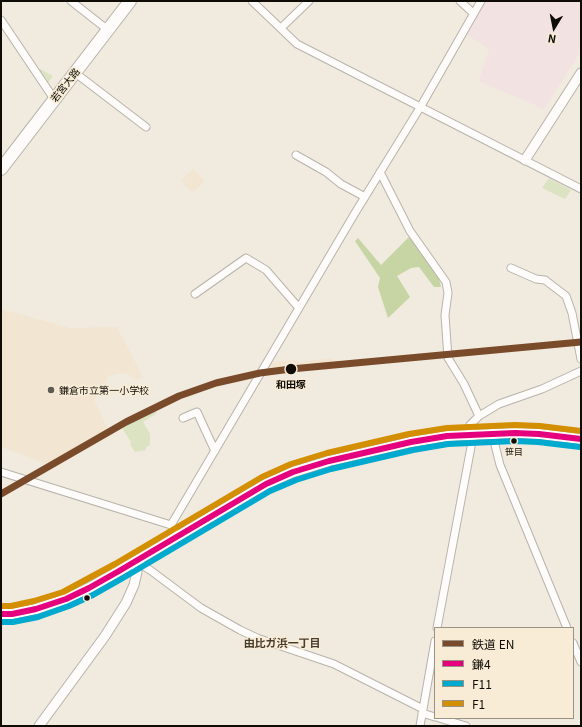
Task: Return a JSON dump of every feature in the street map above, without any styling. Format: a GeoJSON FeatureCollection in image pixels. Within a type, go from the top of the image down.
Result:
{"type":"FeatureCollection","features":[{"type":"Feature","properties":{"kind":"main road","name":"若宮大路"},"geometry":{"type":"LineString","coordinates":[[1,169],[54,98],[130,1]]}},
{"type":"Feature","properties":{"kind":"main road"},"geometry":{"type":"LineString","coordinates":[[1,614],[12,614],[36,609],[89,588],[266,484],[293,472],[329,461],[435,437],[492,433],[539,434],[581,439]]}},
{"type":"Feature","properties":{"kind":"street"},"geometry":{"type":"LineString","coordinates":[[72,1],[108,30]]}},
{"type":"Feature","properties":{"kind":"street"},"geometry":{"type":"LineString","coordinates":[[252,1],[297,44],[581,189]]}},
{"type":"Feature","properties":{"kind":"street"},"geometry":{"type":"LineString","coordinates":[[281,28],[309,1]]}},
{"type":"Feature","properties":{"kind":"street"},"geometry":{"type":"LineString","coordinates":[[460,1],[473,13]]}},
{"type":"Feature","properties":{"kind":"street"},"geometry":{"type":"LineString","coordinates":[[171,526],[365,197],[421,106],[481,1]]}},
{"type":"Feature","properties":{"kind":"street"},"geometry":{"type":"LineString","coordinates":[[1,20],[54,98]]}},
{"type":"Feature","properties":{"kind":"street"},"geometry":{"type":"LineString","coordinates":[[74,72],[146,127]]}},
{"type":"Feature","properties":{"kind":"street"},"geometry":{"type":"LineString","coordinates":[[525,160],[581,73]]}},
{"type":"Feature","properties":{"kind":"street"},"geometry":{"type":"LineString","coordinates":[[296,155],[326,172],[341,184],[365,197]]}},
{"type":"Feature","properties":{"kind":"street"},"geometry":{"type":"LineString","coordinates":[[380,172],[410,231],[446,282],[448,293],[445,315],[448,358],[464,384],[479,416]]}},
{"type":"Feature","properties":{"kind":"street"},"geometry":{"type":"LineString","coordinates":[[195,294],[246,258],[266,270],[299,308]]}},
{"type":"Feature","properties":{"kind":"street"},"geometry":{"type":"LineString","coordinates":[[511,268],[536,279],[545,280],[566,296],[572,313],[581,359]]}},
{"type":"Feature","properties":{"kind":"street"},"geometry":{"type":"LineString","coordinates":[[437,627],[471,447],[472,434],[470,425],[479,416],[499,404],[542,389],[581,371]]}},
{"type":"Feature","properties":{"kind":"street"},"geometry":{"type":"LineString","coordinates":[[183,418],[197,412],[215,451]]}},
{"type":"Feature","properties":{"kind":"street"},"geometry":{"type":"LineString","coordinates":[[492,433],[500,465],[567,627]]}},
{"type":"Feature","properties":{"kind":"street"},"geometry":{"type":"LineString","coordinates":[[1,472],[171,526],[177,536]]}},
{"type":"Feature","properties":{"kind":"street"},"geometry":{"type":"LineString","coordinates":[[135,561],[150,570],[201,608],[240,630],[257,638],[334,664],[434,717]]}},
{"type":"Feature","properties":{"kind":"street"},"geometry":{"type":"LineString","coordinates":[[39,726],[101,641],[126,603],[136,578],[137,572],[135,561]]}},
{"type":"Feature","properties":{"kind":"street"},"geometry":{"type":"LineString","coordinates":[[574,645],[581,660]]}},
{"type":"Feature","properties":{"kind":"street"},"geometry":{"type":"LineString","coordinates":[[420,726],[434,646]]}},
{"type":"Feature","properties":{"kind":"street"},"geometry":{"type":"LineString","coordinates":[[442,719],[466,726]]}},
{"type":"Feature","properties":{"kind":"shaded area"},"geometry":{"type":"Polygon","coordinates":[[[486,1],[581,1],[581,51],[544,109],[479,81],[489,49],[466,34],[486,1]]]}},
{"type":"Feature","properties":{"kind":"shaded area"},"geometry":{"type":"Polygon","coordinates":[[[193,169],[205,181],[192,193],[181,181],[193,169]]]}},
{"type":"Feature","properties":{"kind":"shaded area","name":"鎌倉市立第一小学校"},"geometry":{"type":"Polygon","coordinates":[[[1,309],[70,328],[117,327],[143,377],[137,380],[124,372],[109,376],[94,400],[108,429],[128,417],[182,392],[226,378],[258,371],[255,376],[208,388],[172,401],[131,422],[34,478],[25,476],[46,464],[1,447],[1,309]]]}},
{"type":"Feature","properties":{"kind":"shaded area"},"geometry":{"type":"Polygon","coordinates":[[[574,339],[574,344],[451,357],[450,351],[574,339]]]}},
{"type":"Feature","properties":{"kind":"shaded area"},"geometry":{"type":"Polygon","coordinates":[[[445,352],[446,357],[262,375],[270,362],[297,360],[298,362],[331,358],[336,363],[445,352]]]}},
{"type":"Feature","properties":{"kind":"shaded area"},"geometry":{"type":"Polygon","coordinates":[[[18,481],[24,483],[1,496],[1,491],[18,481]]]}},
{"type":"Feature","properties":{"kind":"green space"},"geometry":{"type":"Polygon","coordinates":[[[40,69],[53,76],[47,84],[38,71],[40,69]]]}},
{"type":"Feature","properties":{"kind":"green space"},"geometry":{"type":"Polygon","coordinates":[[[549,178],[571,190],[565,199],[542,188],[549,178]]]}},
{"type":"Feature","properties":{"kind":"green space"},"geometry":{"type":"Polygon","coordinates":[[[410,236],[438,274],[441,287],[434,287],[419,267],[411,268],[397,276],[410,297],[388,318],[378,287],[380,278],[355,241],[358,238],[381,265],[410,236]]]}},
{"type":"Feature","properties":{"kind":"green space"},"geometry":{"type":"Polygon","coordinates":[[[155,410],[157,413],[143,422],[150,434],[150,445],[146,447],[146,450],[135,452],[130,444],[131,442],[122,428],[155,410]]]}},
{"type":"Feature","properties":{"kind":"rail line","name":"EN"},"geometry":{"type":"LineString","coordinates":[[1,494],[126,422],[179,396],[216,383],[260,373],[291,369],[581,342]]}},
{"type":"Feature","properties":{"kind":"transit line","name":"F1"},"geometry":{"type":"LineString","coordinates":[[1,606],[11,606],[34,601],[63,592],[115,564],[262,477],[291,464],[327,453],[409,434],[447,428],[515,425],[540,426],[581,431]]}},
{"type":"Feature","properties":{"kind":"transit line","name":"鎌4"},"geometry":{"type":"LineString","coordinates":[[1,614],[12,614],[36,609],[66,599],[119,571],[266,484],[293,472],[329,461],[411,442],[447,436],[515,433],[581,439]]}},
{"type":"Feature","properties":{"kind":"transit line","name":"F11"},"geometry":{"type":"LineString","coordinates":[[1,622],[13,622],[38,617],[69,606],[93,595],[270,491],[296,480],[331,469],[413,450],[448,444],[515,441],[580,447]]}},
{"type":"Feature","properties":{"kind":"place","name":"和田塚"},"geometry":{"type":"Point","coordinates":[291,369]}},
{"type":"Feature","properties":{"kind":"place","name":"鎌倉市立第一小学校"},"geometry":{"type":"Point","coordinates":[51,390]}},
{"type":"Feature","properties":{"kind":"place","name":"笹目"},"geometry":{"type":"Point","coordinates":[514,441]}},
{"type":"Feature","properties":{"kind":"district","name":"由比ガ浜一丁目"},"geometry":{"type":"Point","coordinates":[282,643]}}]}
